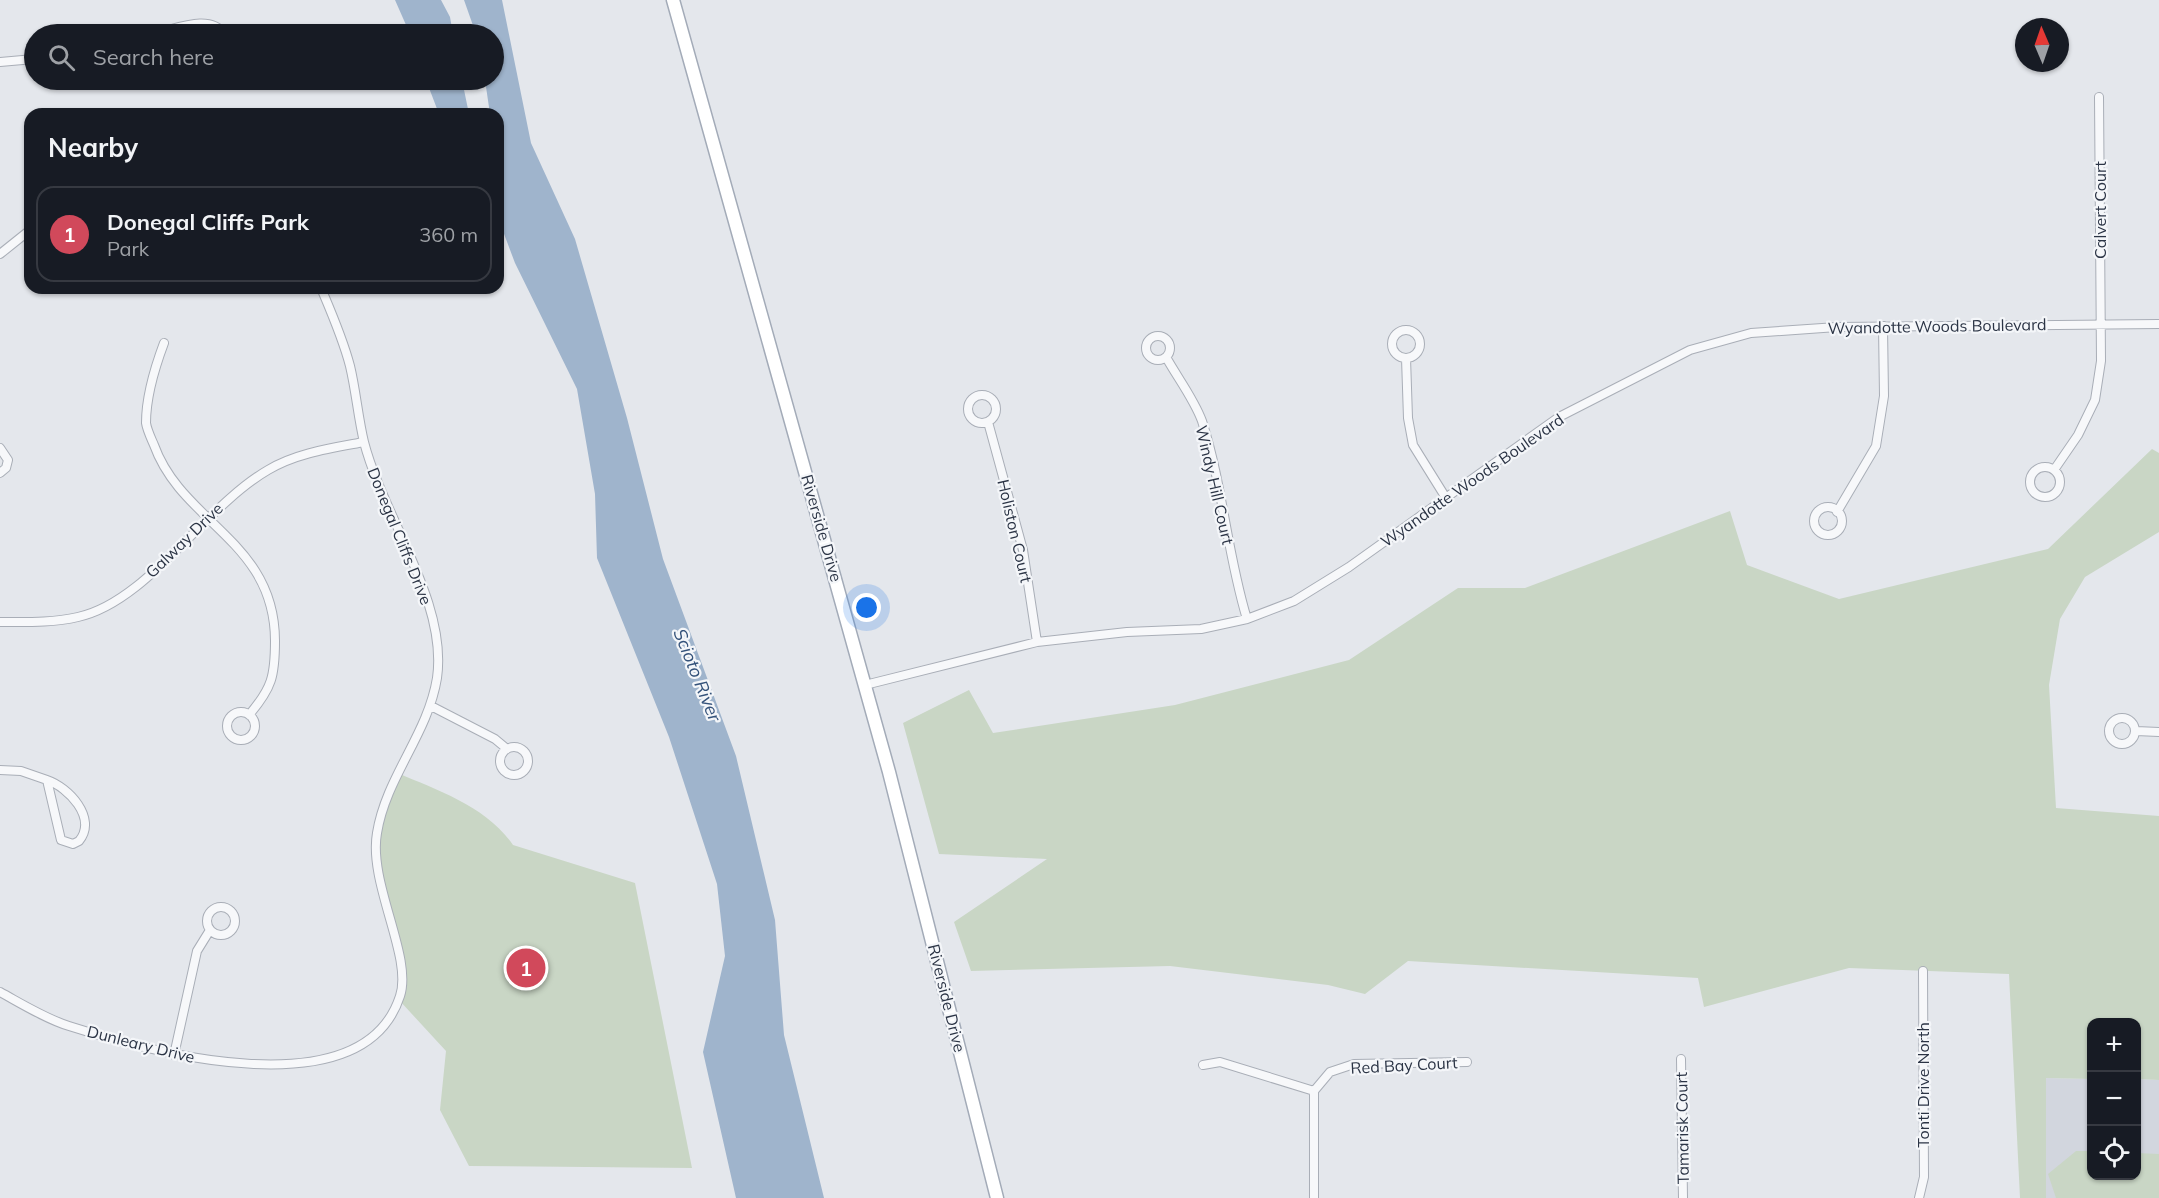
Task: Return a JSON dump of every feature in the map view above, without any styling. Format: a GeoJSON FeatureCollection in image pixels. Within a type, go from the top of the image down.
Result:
{"type":"FeatureCollection","features":[{"type":"Feature","properties":{"kind":"main road","name":"Riverside Drive"},"geometry":{"type":"LineString","coordinates":[[673,0],[866,685],[920,887],[997,1198]]}},
{"type":"Feature","properties":{"kind":"street"},"geometry":{"type":"LineString","coordinates":[[192,24],[208,24]]}},
{"type":"Feature","properties":{"kind":"street"},"geometry":{"type":"LineString","coordinates":[[0,62],[24,60]]}},
{"type":"Feature","properties":{"kind":"street","name":"Calvert Court"},"geometry":{"type":"LineString","coordinates":[[2054,470],[2078,435],[2095,400],[2101,361],[2099,97]]}},
{"type":"Feature","properties":{"kind":"street"},"geometry":{"type":"LineString","coordinates":[[0,254],[24,235]]}},
{"type":"Feature","properties":{"kind":"street","name":"Donegal Cliffs Drive"},"geometry":{"type":"LineString","coordinates":[[323,294],[345,347],[364,442],[381,492],[427,600],[432,619],[437,675],[431,706],[391,786],[376,834],[379,885],[400,961],[401,991]]}},
{"type":"Feature","properties":{"kind":"street","name":"Wyandotte Woods Boulevard"},"geometry":{"type":"LineString","coordinates":[[866,685],[1037,642],[1127,632],[1201,629],[1247,619],[1294,601],[1330,579],[1559,417],[1690,350],[1751,333],[1883,326],[2159,324]]}},
{"type":"Feature","properties":{"kind":"street"},"geometry":{"type":"LineString","coordinates":[[1837,512],[1876,446],[1884,396],[1883,326]]}},
{"type":"Feature","properties":{"kind":"street"},"geometry":{"type":"LineString","coordinates":[[164,343],[156,365],[146,424],[157,453],[171,479],[230,537],[255,568],[269,597],[275,627],[273,680],[249,715]]}},
{"type":"Feature","properties":{"kind":"street","name":"Windy Hill Court"},"geometry":{"type":"LineString","coordinates":[[1166,357],[1201,420],[1221,504],[1235,581],[1247,619]]}},
{"type":"Feature","properties":{"kind":"street"},"geometry":{"type":"LineString","coordinates":[[1406,358],[1408,418],[1413,445],[1446,498]]}},
{"type":"Feature","properties":{"kind":"street","name":"Holiston Court"},"geometry":{"type":"LineString","coordinates":[[988,422],[1023,550],[1037,642]]}},
{"type":"Feature","properties":{"kind":"street","name":"Galway Drive"},"geometry":{"type":"LineString","coordinates":[[0,622],[37,623],[80,617],[117,599],[149,576],[228,497],[269,469],[313,452],[364,442]]}},
{"type":"Feature","properties":{"kind":"street"},"geometry":{"type":"LineString","coordinates":[[0,448],[8,460],[6,468],[0,473]]}},
{"type":"Feature","properties":{"kind":"street"},"geometry":{"type":"LineString","coordinates":[[2039,468],[2054,470],[2060,483],[2057,492],[2049,497],[2035,494],[2029,485],[2031,475],[2039,468]]}},
{"type":"Feature","properties":{"kind":"street"},"geometry":{"type":"LineString","coordinates":[[431,706],[495,739],[507,749]]}},
{"type":"Feature","properties":{"kind":"street"},"geometry":{"type":"LineString","coordinates":[[2136,731],[2159,732]]}},
{"type":"Feature","properties":{"kind":"street"},"geometry":{"type":"LineString","coordinates":[[0,770],[21,771],[58,783],[74,796],[82,814],[85,829],[79,841],[73,844],[61,840],[47,780]]}},
{"type":"Feature","properties":{"kind":"street"},"geometry":{"type":"LineString","coordinates":[[174,1055],[197,951],[210,930]]}},
{"type":"Feature","properties":{"kind":"street","name":"Tonti Drive North"},"geometry":{"type":"LineString","coordinates":[[1919,1198],[1924,1177],[1923,970]]}},
{"type":"Feature","properties":{"kind":"street","name":"Dunleary Drive"},"geometry":{"type":"LineString","coordinates":[[0,992],[67,1025],[174,1055],[262,1067],[323,1059],[348,1050],[374,1034],[395,1008],[401,991]]}},
{"type":"Feature","properties":{"kind":"street","name":"Tamarisk Court"},"geometry":{"type":"LineString","coordinates":[[1681,1059],[1683,1198]]}},
{"type":"Feature","properties":{"kind":"street"},"geometry":{"type":"LineString","coordinates":[[1203,1065],[1220,1062],[1314,1091],[1314,1198]]}},
{"type":"Feature","properties":{"kind":"street","name":"Red Bay Court"},"geometry":{"type":"LineString","coordinates":[[1314,1091],[1330,1072],[1354,1064],[1467,1062]]}},
{"type":"Feature","properties":{"kind":"shaded area"},"geometry":{"type":"Polygon","coordinates":[[[2045,1078],[2087,1079],[2087,1180],[2141,1180],[2141,1079],[2159,1080],[2159,1198],[2046,1198],[2045,1078]]]}},
{"type":"Feature","properties":{"kind":"green space"},"geometry":{"type":"Polygon","coordinates":[[[2152,449],[2159,453],[2159,532],[2085,577],[2060,619],[2049,685],[2056,808],[2159,816],[2159,1080],[2141,1079],[2141,1018],[2087,1018],[2087,1079],[2046,1078],[2046,1198],[2020,1198],[2009,974],[1849,968],[1704,1007],[1698,978],[1408,961],[1365,994],[1328,985],[1170,966],[971,971],[954,922],[1047,859],[939,854],[903,723],[969,690],[993,733],[1175,705],[1349,660],[1458,588],[1525,588],[1730,511],[1747,565],[1839,599],[2048,549],[2152,449]]]}},
{"type":"Feature","properties":{"kind":"green space"},"geometry":{"type":"Polygon","coordinates":[[[397,773],[445,793],[476,810],[490,820],[513,845],[635,883],[692,1168],[469,1166],[440,1110],[446,1051],[399,1000],[400,961],[379,885],[376,834],[397,773]]]}},
{"type":"Feature","properties":{"kind":"green space"},"geometry":{"type":"Polygon","coordinates":[[[2076,1151],[2087,1151],[2087,1180],[2141,1180],[2141,1153],[2159,1154],[2159,1198],[2056,1198],[2048,1174],[2076,1151]]]}},
{"type":"Feature","properties":{"kind":"water"},"geometry":{"type":"Polygon","coordinates":[[[395,0],[441,0],[451,24],[406,24],[395,0]]]}},
{"type":"Feature","properties":{"kind":"water","name":"Scioto River"},"geometry":{"type":"Polygon","coordinates":[[[464,0],[502,0],[531,143],[575,239],[627,418],[663,559],[736,756],[775,920],[784,1035],[824,1198],[736,1198],[703,1052],[725,956],[717,884],[669,737],[597,558],[595,494],[577,389],[515,263],[504,234],[504,108],[489,108],[486,90],[504,90],[504,24],[472,24],[464,0]]]}},
{"type":"Feature","properties":{"kind":"water"},"geometry":{"type":"Polygon","coordinates":[[[430,90],[464,90],[468,108],[437,108],[430,90]]]}},
{"type":"Feature","properties":{"kind":"place","name":"Donegal Cliffs Park"},"geometry":{"type":"Point","coordinates":[526,968]}}]}
